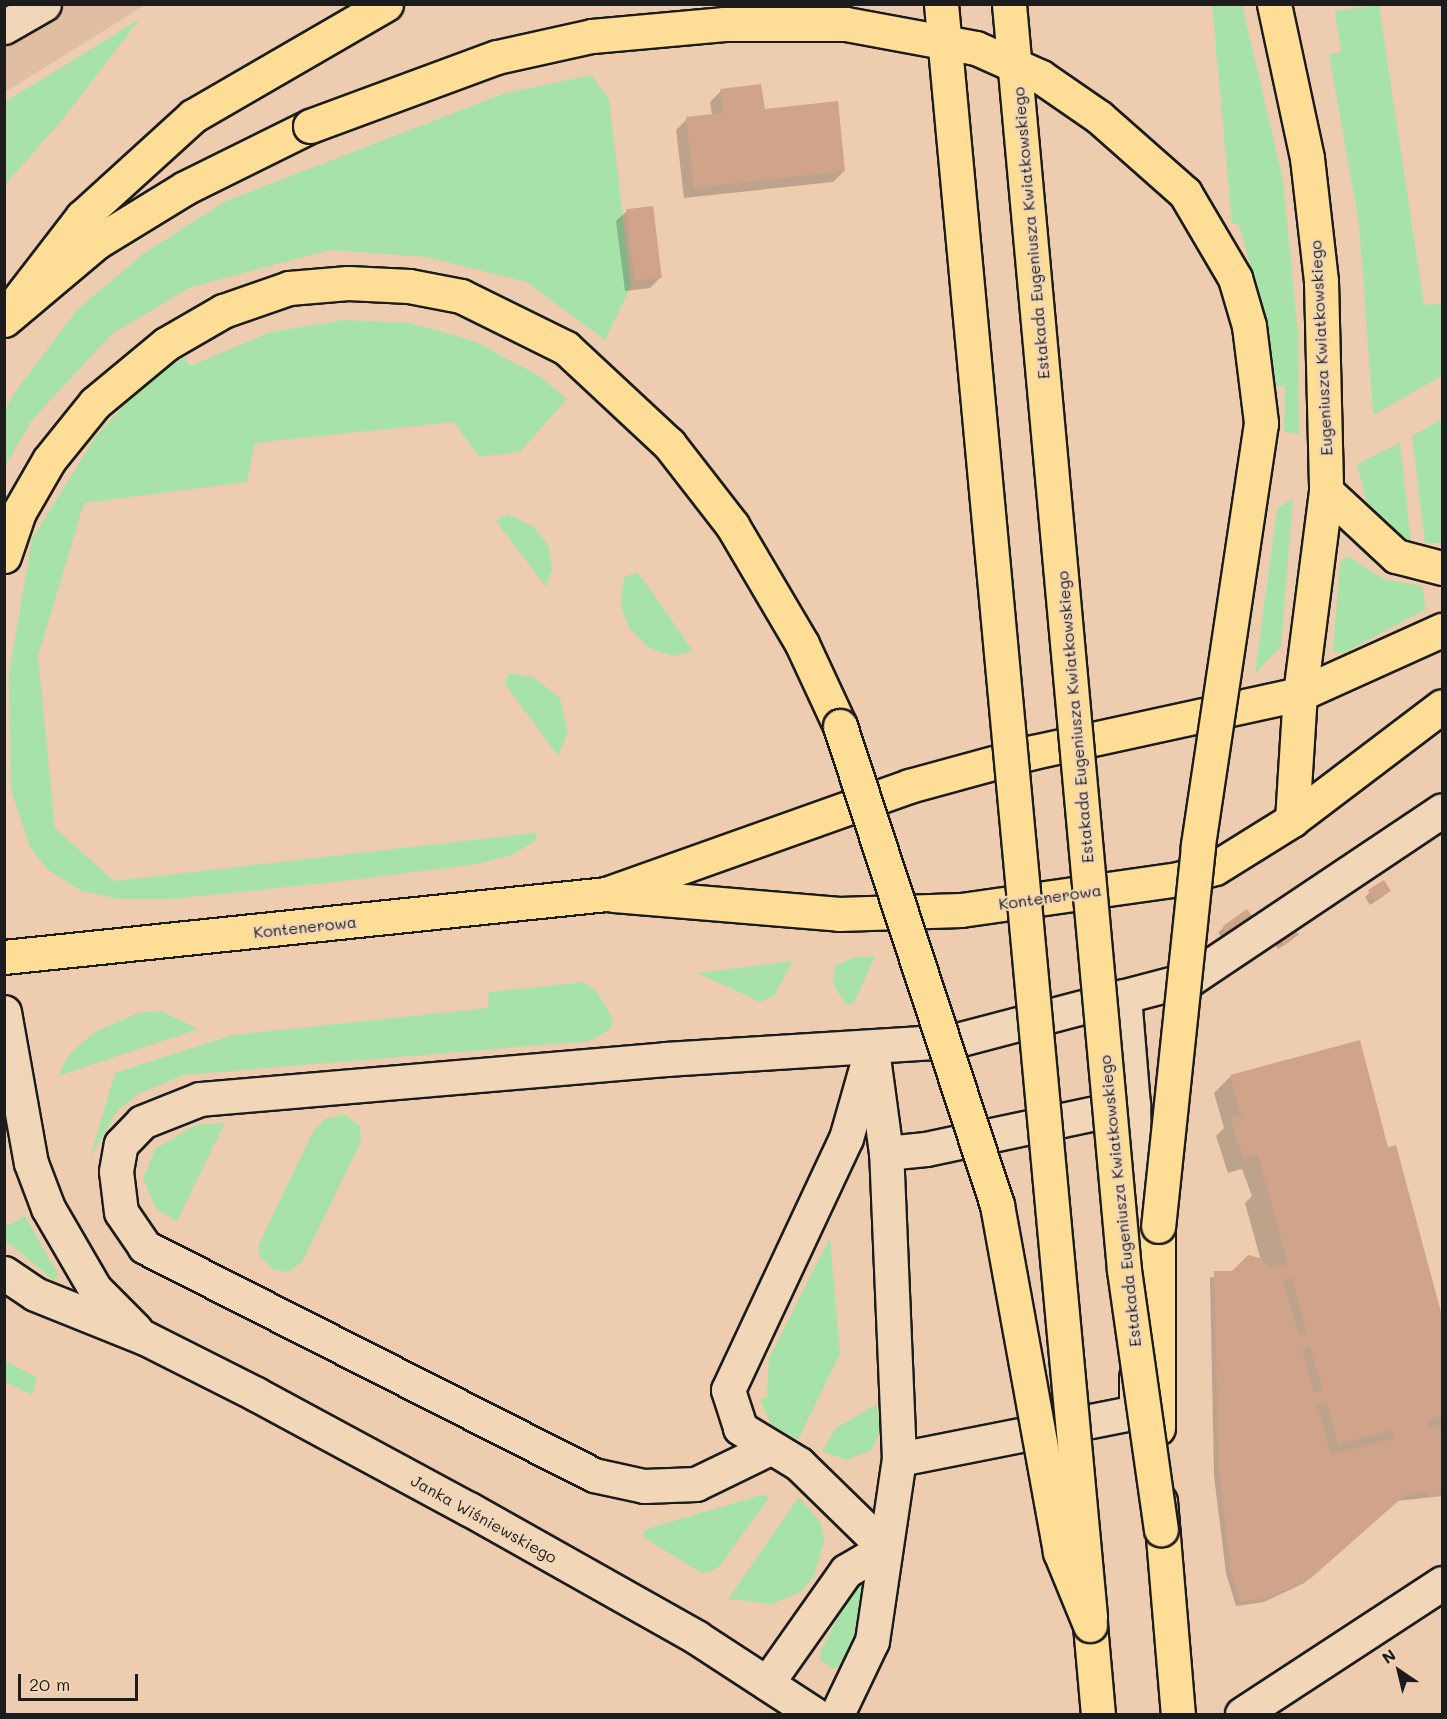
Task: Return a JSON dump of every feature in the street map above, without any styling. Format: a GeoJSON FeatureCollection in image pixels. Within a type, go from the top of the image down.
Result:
{"type":"FeatureCollection","features":[{"type":"Feature","properties":{"kind":"main road"},"geometry":{"type":"LineString","coordinates":[[7,316],[82,217],[138,160],[193,116],[386,4]]}},
{"type":"Feature","properties":{"kind":"main road"},"geometry":{"type":"LineString","coordinates":[[941,4],[1098,1714]]}},
{"type":"Feature","properties":{"kind":"main road","name":"Estakada Eugeniusza Kwiatkowskiego"},"geometry":{"type":"LineString","coordinates":[[1009,4],[1124,1270],[1161,1529],[1178,1714]]}},
{"type":"Feature","properties":{"kind":"main road","name":"Eugeniusza Kwiatkowskiego"},"geometry":{"type":"LineString","coordinates":[[1277,17],[1307,158],[1321,281],[1326,491],[1300,694],[1292,820]]}},
{"type":"Feature","properties":{"kind":"main road"},"geometry":{"type":"LineString","coordinates":[[7,316],[117,230],[185,188],[310,126],[497,57],[592,36],[724,24],[846,24],[909,32],[987,52],[1041,77],[1099,117],[1185,193],[1221,247],[1249,326],[1261,423],[1198,847],[1158,1226],[1161,1529]]}},
{"type":"Feature","properties":{"kind":"main road"},"geometry":{"type":"LineString","coordinates":[[4,556],[20,512],[49,460],[95,403],[166,344],[223,311],[289,288],[409,286],[461,296],[508,315],[566,348],[615,390],[669,444],[738,535],[802,644],[840,726],[895,881],[998,1205],[1060,1552],[1090,1625]]}},
{"type":"Feature","properties":{"kind":"main road"},"geometry":{"type":"LineString","coordinates":[[1326,491],[1396,556],[1443,568]]}},
{"type":"Feature","properties":{"kind":"main road","name":"Kontenerowa"},"geometry":{"type":"LineString","coordinates":[[606,894],[909,786],[1033,752],[1300,694],[1443,630]]}},
{"type":"Feature","properties":{"kind":"main road","name":"Kontenerowa"},"geometry":{"type":"LineString","coordinates":[[4,957],[606,894],[839,914],[961,910],[1178,879],[1215,868],[1292,820],[1443,706]]}},
{"type":"Feature","properties":{"kind":"street"},"geometry":{"type":"LineString","coordinates":[[4,27],[44,4]]}},
{"type":"Feature","properties":{"kind":"street"},"geometry":{"type":"LineString","coordinates":[[768,1449],[696,1484],[644,1486],[594,1475],[145,1247],[121,1212],[116,1171],[121,1144],[142,1122],[200,1099],[666,1059],[872,1048],[953,1041],[1190,979],[1443,810]]}},
{"type":"Feature","properties":{"kind":"street"},"geometry":{"type":"LineString","coordinates":[[899,1459],[1136,1412],[1133,1105],[1124,996]]}},
{"type":"Feature","properties":{"kind":"street","name":"Janka Wiśniewskiego"},"geometry":{"type":"LineString","coordinates":[[4,1012],[31,1163],[48,1208],[95,1289],[145,1338]]}},
{"type":"Feature","properties":{"kind":"street"},"geometry":{"type":"LineString","coordinates":[[837,1714],[872,1641],[899,1459],[886,1153],[872,1048]]}},
{"type":"Feature","properties":{"kind":"street"},"geometry":{"type":"LineString","coordinates":[[872,1048],[846,1138],[729,1390],[740,1428],[768,1449],[799,1464],[885,1548]]}},
{"type":"Feature","properties":{"kind":"street"},"geometry":{"type":"LineString","coordinates":[[886,1153],[926,1149],[1133,1105]]}},
{"type":"Feature","properties":{"kind":"street","name":"Janka Wiśniewskiego"},"geometry":{"type":"LineString","coordinates":[[4,1273],[35,1294],[145,1338],[479,1515],[767,1683],[814,1714]]}},
{"type":"Feature","properties":{"kind":"street"},"geometry":{"type":"LineString","coordinates":[[767,1683],[846,1571],[885,1548]]}},
{"type":"Feature","properties":{"kind":"street"},"geometry":{"type":"LineString","coordinates":[[1242,1714],[1443,1583]]}},
{"type":"Feature","properties":{"kind":"shaded area"},"geometry":{"type":"Polygon","coordinates":[[[5,5],[145,5],[5,92],[5,5]]]}},
{"type":"Feature","properties":{"kind":"green space"},"geometry":{"type":"Polygon","coordinates":[[[1212,5],[1242,5],[1283,180],[1298,335],[1299,434],[1284,432],[1285,387],[1272,384],[1257,289],[1239,225],[1232,223],[1212,5]]]}},
{"type":"Feature","properties":{"kind":"green space"},"geometry":{"type":"Polygon","coordinates":[[[1379,5],[1424,305],[1442,303],[1442,376],[1373,415],[1359,223],[1329,55],[1341,52],[1335,11],[1379,5]]]}},
{"type":"Feature","properties":{"kind":"green space"},"geometry":{"type":"Polygon","coordinates":[[[140,19],[62,120],[5,185],[5,102],[140,19]]]}},
{"type":"Feature","properties":{"kind":"green space"},"geometry":{"type":"Polygon","coordinates":[[[591,75],[609,99],[631,287],[605,340],[527,282],[427,257],[330,250],[191,287],[112,334],[32,420],[5,466],[5,411],[13,395],[78,309],[143,254],[226,201],[503,94],[591,75]]]}},
{"type":"Feature","properties":{"kind":"green space"},"geometry":{"type":"Polygon","coordinates":[[[343,320],[410,323],[474,341],[539,376],[567,399],[520,452],[479,457],[454,422],[255,443],[247,482],[84,503],[38,656],[55,828],[114,881],[535,833],[537,840],[512,855],[478,864],[344,881],[173,899],[119,899],[82,891],[48,870],[30,847],[11,790],[9,673],[32,539],[96,436],[134,394],[184,357],[190,366],[271,332],[343,320]]]}},
{"type":"Feature","properties":{"kind":"green space"},"geometry":{"type":"Polygon","coordinates":[[[1442,419],[1442,543],[1425,543],[1412,436],[1442,419]]]}},
{"type":"Feature","properties":{"kind":"green space"},"geometry":{"type":"Polygon","coordinates":[[[1400,443],[1411,541],[1386,527],[1368,508],[1357,464],[1400,443]]]}},
{"type":"Feature","properties":{"kind":"green space"},"geometry":{"type":"Polygon","coordinates":[[[1293,498],[1281,646],[1255,674],[1277,509],[1293,498]]]}},
{"type":"Feature","properties":{"kind":"green space"},"geometry":{"type":"Polygon","coordinates":[[[507,514],[534,527],[549,547],[552,569],[546,587],[496,521],[507,514]]]}},
{"type":"Feature","properties":{"kind":"green space"},"geometry":{"type":"Polygon","coordinates":[[[1348,556],[1383,579],[1422,586],[1426,609],[1344,653],[1333,652],[1340,562],[1348,556]]]}},
{"type":"Feature","properties":{"kind":"green space"},"geometry":{"type":"Polygon","coordinates":[[[636,573],[642,578],[693,651],[674,656],[649,648],[629,628],[621,605],[623,583],[625,576],[636,573]]]}},
{"type":"Feature","properties":{"kind":"green space"},"geometry":{"type":"Polygon","coordinates":[[[509,673],[533,677],[560,698],[568,733],[558,756],[505,684],[509,673]]]}},
{"type":"Feature","properties":{"kind":"green space"},"geometry":{"type":"Polygon","coordinates":[[[875,956],[854,1003],[846,1005],[833,984],[835,966],[855,957],[875,956]]]}},
{"type":"Feature","properties":{"kind":"green space"},"geometry":{"type":"Polygon","coordinates":[[[793,961],[774,996],[760,1002],[697,973],[793,961]]]}},
{"type":"Feature","properties":{"kind":"green space"},"geometry":{"type":"Polygon","coordinates":[[[584,982],[597,992],[613,1019],[610,1029],[590,1041],[183,1075],[138,1094],[117,1111],[90,1158],[115,1073],[233,1035],[488,1008],[489,992],[584,982]]]}},
{"type":"Feature","properties":{"kind":"green space"},"geometry":{"type":"Polygon","coordinates":[[[161,1011],[198,1029],[58,1076],[70,1053],[95,1032],[138,1013],[161,1011]]]}},
{"type":"Feature","properties":{"kind":"green space"},"geometry":{"type":"Polygon","coordinates":[[[344,1114],[360,1126],[361,1142],[302,1262],[288,1272],[274,1270],[260,1257],[258,1246],[313,1132],[325,1119],[344,1114]]]}},
{"type":"Feature","properties":{"kind":"green space"},"geometry":{"type":"Polygon","coordinates":[[[225,1123],[177,1221],[156,1209],[143,1179],[155,1149],[196,1125],[225,1123]]]}},
{"type":"Feature","properties":{"kind":"green space"},"geometry":{"type":"Polygon","coordinates":[[[25,1216],[58,1274],[54,1281],[5,1240],[5,1227],[25,1216]]]}},
{"type":"Feature","properties":{"kind":"green space"},"geometry":{"type":"Polygon","coordinates":[[[830,1238],[840,1354],[798,1440],[771,1425],[760,1400],[767,1397],[769,1358],[830,1238]]]}},
{"type":"Feature","properties":{"kind":"green space"},"geometry":{"type":"Polygon","coordinates":[[[4,1360],[37,1378],[32,1395],[5,1382],[4,1360]]]}},
{"type":"Feature","properties":{"kind":"green space"},"geometry":{"type":"Polygon","coordinates":[[[876,1405],[882,1428],[871,1450],[847,1460],[822,1451],[836,1428],[876,1405]]]}},
{"type":"Feature","properties":{"kind":"green space"},"geometry":{"type":"Polygon","coordinates":[[[765,1494],[768,1499],[720,1566],[711,1571],[701,1573],[642,1536],[647,1529],[765,1494]]]}},
{"type":"Feature","properties":{"kind":"green space"},"geometry":{"type":"Polygon","coordinates":[[[799,1497],[821,1523],[824,1542],[814,1576],[801,1592],[772,1604],[728,1599],[799,1497]]]}},
{"type":"Feature","properties":{"kind":"green space"},"geometry":{"type":"Polygon","coordinates":[[[865,1582],[860,1634],[845,1665],[833,1669],[820,1660],[820,1652],[852,1590],[865,1582]]]}},
{"type":"Feature","properties":{"kind":"building"},"geometry":{"type":"Polygon","coordinates":[[[761,84],[765,109],[838,101],[845,171],[694,188],[686,117],[723,113],[720,89],[761,84]]]}},
{"type":"Feature","properties":{"kind":"building"},"geometry":{"type":"Polygon","coordinates":[[[653,206],[662,277],[635,281],[626,209],[653,206]]]}},
{"type":"Feature","properties":{"kind":"building"},"geometry":{"type":"Polygon","coordinates":[[[1384,880],[1391,891],[1375,901],[1368,890],[1384,880]]]}},
{"type":"Feature","properties":{"kind":"building"},"geometry":{"type":"Polygon","coordinates":[[[1247,909],[1254,919],[1229,936],[1222,926],[1247,909]]]}},
{"type":"Feature","properties":{"kind":"building"},"geometry":{"type":"Polygon","coordinates":[[[1292,925],[1299,935],[1284,945],[1277,935],[1292,925]]]}},
{"type":"Feature","properties":{"kind":"building"},"geometry":{"type":"Polygon","coordinates":[[[1360,1040],[1388,1147],[1396,1145],[1442,1316],[1442,1416],[1428,1420],[1430,1428],[1442,1425],[1442,1494],[1428,1498],[1426,1491],[1404,1496],[1311,1578],[1271,1597],[1241,1602],[1230,1568],[1219,1470],[1214,1271],[1232,1271],[1248,1255],[1260,1258],[1268,1268],[1288,1264],[1258,1154],[1247,1157],[1247,1164],[1237,1140],[1231,1118],[1241,1116],[1230,1075],[1360,1040]],[[1292,1278],[1283,1280],[1299,1336],[1307,1334],[1292,1278]],[[1310,1346],[1302,1349],[1314,1392],[1323,1390],[1310,1346]],[[1326,1402],[1317,1405],[1331,1455],[1395,1438],[1392,1430],[1338,1444],[1326,1402]]]}}]}
